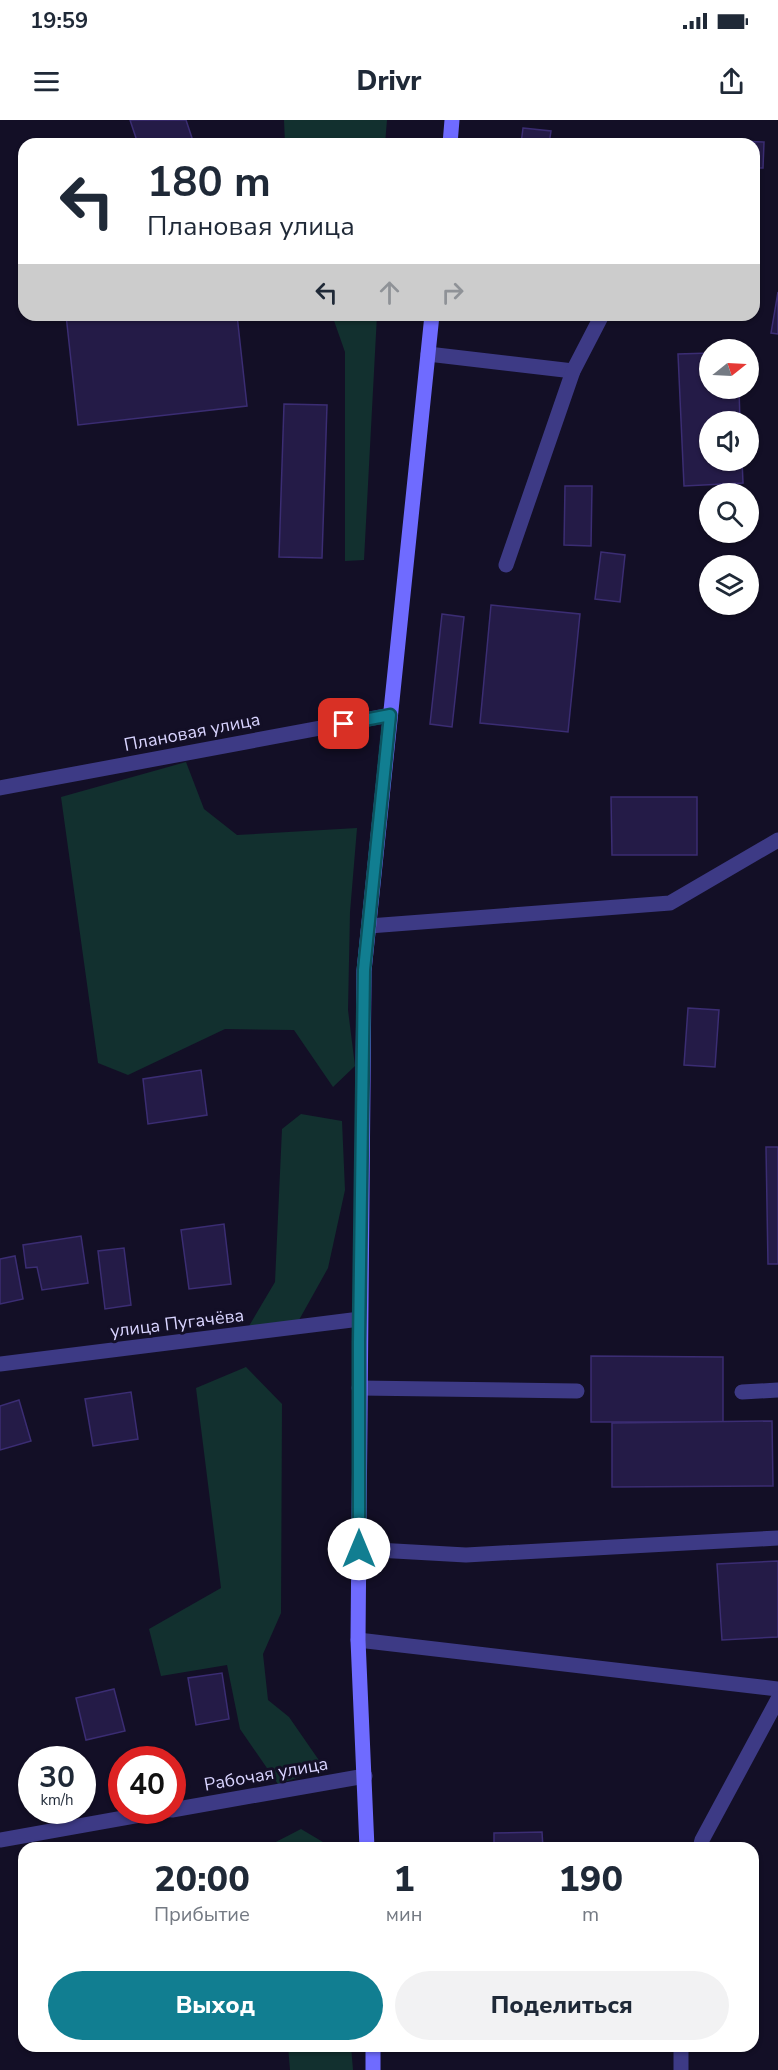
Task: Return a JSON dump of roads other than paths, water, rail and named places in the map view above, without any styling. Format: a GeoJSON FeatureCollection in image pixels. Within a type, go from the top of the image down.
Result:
{"type":"FeatureCollection","features":[{"type":"Feature","properties":{"kind":"street"},"geometry":{"type":"LineString","coordinates":[[450,138],[452,120]]}},
{"type":"Feature","properties":{"kind":"street"},"geometry":{"type":"LineString","coordinates":[[367,1842],[358,1640],[364,970],[431,321]]}},
{"type":"Feature","properties":{"kind":"street"},"geometry":{"type":"LineString","coordinates":[[506,565],[573,371],[599,321]]}},
{"type":"Feature","properties":{"kind":"street"},"geometry":{"type":"LineString","coordinates":[[428,354],[573,371]]}},
{"type":"Feature","properties":{"kind":"street","name":"Плановая улица"},"geometry":{"type":"LineString","coordinates":[[0,788],[390,715]]}},
{"type":"Feature","properties":{"kind":"street"},"geometry":{"type":"LineString","coordinates":[[369,926],[670,903],[778,840]]}},
{"type":"Feature","properties":{"kind":"street","name":"улица Пугачёва"},"geometry":{"type":"LineString","coordinates":[[0,1364],[360,1319]]}},
{"type":"Feature","properties":{"kind":"street"},"geometry":{"type":"LineString","coordinates":[[359,1388],[577,1391]]}},
{"type":"Feature","properties":{"kind":"street"},"geometry":{"type":"LineString","coordinates":[[742,1392],[778,1390]]}},
{"type":"Feature","properties":{"kind":"street"},"geometry":{"type":"LineString","coordinates":[[359,1549],[466,1555],[778,1538]]}},
{"type":"Feature","properties":{"kind":"street"},"geometry":{"type":"LineString","coordinates":[[358,1640],[778,1689]]}},
{"type":"Feature","properties":{"kind":"street"},"geometry":{"type":"LineString","coordinates":[[702,1842],[778,1699]]}},
{"type":"Feature","properties":{"kind":"street","name":"Рабочая улица"},"geometry":{"type":"LineString","coordinates":[[186,1808],[365,1776]]}},
{"type":"Feature","properties":{"kind":"street"},"geometry":{"type":"LineString","coordinates":[[0,1840],[108,1821]]}},
{"type":"Feature","properties":{"kind":"street"},"geometry":{"type":"LineString","coordinates":[[373,2052],[374,2070]]}},
{"type":"Feature","properties":{"kind":"street"},"geometry":{"type":"LineString","coordinates":[[681,2052],[681,2070]]}}]}
